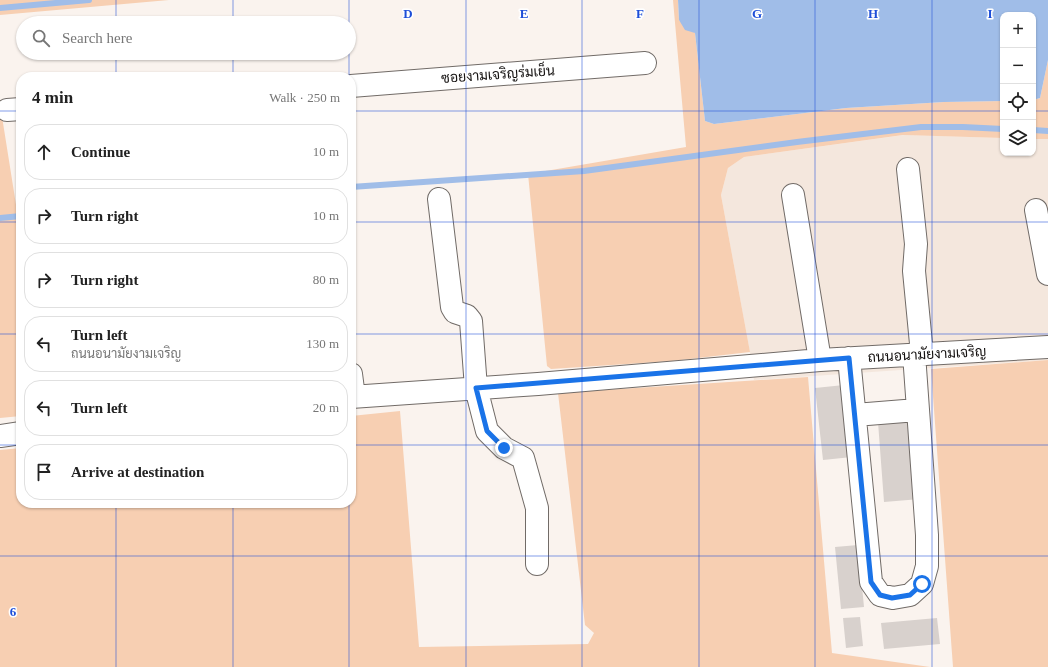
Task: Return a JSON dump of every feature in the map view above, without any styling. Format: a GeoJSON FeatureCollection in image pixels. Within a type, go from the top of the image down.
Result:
{"type":"FeatureCollection","features":[{"type":"Feature","properties":{"kind":"street","name":"ซอยงามเจริญร่มเย็น"},"geometry":{"type":"LineString","coordinates":[[356,86],[645,63]]}},
{"type":"Feature","properties":{"kind":"street"},"geometry":{"type":"LineString","coordinates":[[849,358],[871,582],[880,595],[892,598],[910,595],[922,584],[927,566],[927,535],[917,410],[918,354],[914,271],[916,244],[908,169]]}},
{"type":"Feature","properties":{"kind":"street"},"geometry":{"type":"LineString","coordinates":[[793,195],[820,360]]}},
{"type":"Feature","properties":{"kind":"street"},"geometry":{"type":"LineString","coordinates":[[439,199],[452,307],[455,312],[467,316],[471,321],[476,388],[487,431],[504,448],[523,458],[537,508],[537,564]]}},
{"type":"Feature","properties":{"kind":"street"},"geometry":{"type":"LineString","coordinates":[[1036,210],[1048,274]]}},
{"type":"Feature","properties":{"kind":"street","name":"ถนนอนามัยงามเจริญ"},"geometry":{"type":"LineString","coordinates":[[356,397],[538,384],[820,360],[1048,347]]}},
{"type":"Feature","properties":{"kind":"street"},"geometry":{"type":"LineString","coordinates":[[855,415],[917,410]]}},
{"type":"Feature","properties":{"kind":"street"},"geometry":{"type":"LineString","coordinates":[[0,436],[16,434]]}},
{"type":"Feature","properties":{"kind":"shaded area"},"geometry":{"type":"Polygon","coordinates":[[[0,0],[169,0],[0,15],[0,0]]]}},
{"type":"Feature","properties":{"kind":"shaded area"},"geometry":{"type":"Polygon","coordinates":[[[673,0],[678,0],[679,20],[695,33],[705,121],[714,124],[846,108],[944,102],[1000,101],[1000,138],[903,135],[744,157],[728,168],[721,195],[750,352],[672,361],[551,369],[547,366],[528,174],[686,147],[673,0]]]}},
{"type":"Feature","properties":{"kind":"shaded area"},"geometry":{"type":"Polygon","coordinates":[[[1048,60],[1048,139],[1036,139],[1036,99],[1040,98],[1048,60]]]}},
{"type":"Feature","properties":{"kind":"shaded area"},"geometry":{"type":"Polygon","coordinates":[[[0,104],[16,205],[16,416],[0,418],[0,104]]]}},
{"type":"Feature","properties":{"kind":"shaded area"},"geometry":{"type":"Polygon","coordinates":[[[904,135],[1000,138],[1000,156],[1036,156],[1036,139],[1048,139],[1048,360],[754,380],[721,195],[728,168],[744,157],[904,135]]]}},
{"type":"Feature","properties":{"kind":"shaded area"},"geometry":{"type":"Polygon","coordinates":[[[1048,360],[1048,667],[953,667],[931,369],[1048,360]]]}},
{"type":"Feature","properties":{"kind":"shaded area"},"geometry":{"type":"Polygon","coordinates":[[[808,377],[832,653],[930,667],[0,667],[0,450],[16,448],[16,508],[356,508],[356,415],[400,411],[419,647],[588,644],[594,633],[585,625],[558,393],[808,377]]]}},
{"type":"Feature","properties":{"kind":"water"},"geometry":{"type":"Polygon","coordinates":[[[678,0],[1048,0],[1048,60],[1040,98],[1036,99],[1036,12],[1000,12],[1000,101],[944,102],[846,108],[714,124],[705,121],[695,33],[685,30],[679,20],[678,0]]]}},
{"type":"Feature","properties":{"kind":"building"},"geometry":{"type":"Polygon","coordinates":[[[844,385],[852,457],[823,460],[815,388],[844,385]]]}},
{"type":"Feature","properties":{"kind":"building"},"geometry":{"type":"Polygon","coordinates":[[[914,419],[920,499],[884,502],[878,422],[914,419]]]}},
{"type":"Feature","properties":{"kind":"building"},"geometry":{"type":"Polygon","coordinates":[[[858,545],[864,607],[841,609],[835,547],[858,545]]]}},
{"type":"Feature","properties":{"kind":"building"},"geometry":{"type":"Polygon","coordinates":[[[860,617],[863,646],[846,648],[843,618],[860,617]]]}},
{"type":"Feature","properties":{"kind":"building"},"geometry":{"type":"Polygon","coordinates":[[[937,618],[940,644],[884,649],[881,623],[937,618]]]}},
{"type":"Feature","properties":{"kind":"waterway"},"geometry":{"type":"LineString","coordinates":[[0,8],[89,0]]}},
{"type":"Feature","properties":{"kind":"waterway"},"geometry":{"type":"LineString","coordinates":[[356,187],[584,171],[921,127],[1000,129]]}},
{"type":"Feature","properties":{"kind":"waterway"},"geometry":{"type":"LineString","coordinates":[[1036,130],[1048,131]]}},
{"type":"Feature","properties":{"kind":"waterway"},"geometry":{"type":"LineString","coordinates":[[0,218],[16,216]]}},
{"type":"Feature","properties":{"kind":"route"},"geometry":{"type":"LineString","coordinates":[[504,448],[487,431],[476,388],[849,358],[871,582],[880,595],[892,598],[910,595],[922,584]]}}]}
